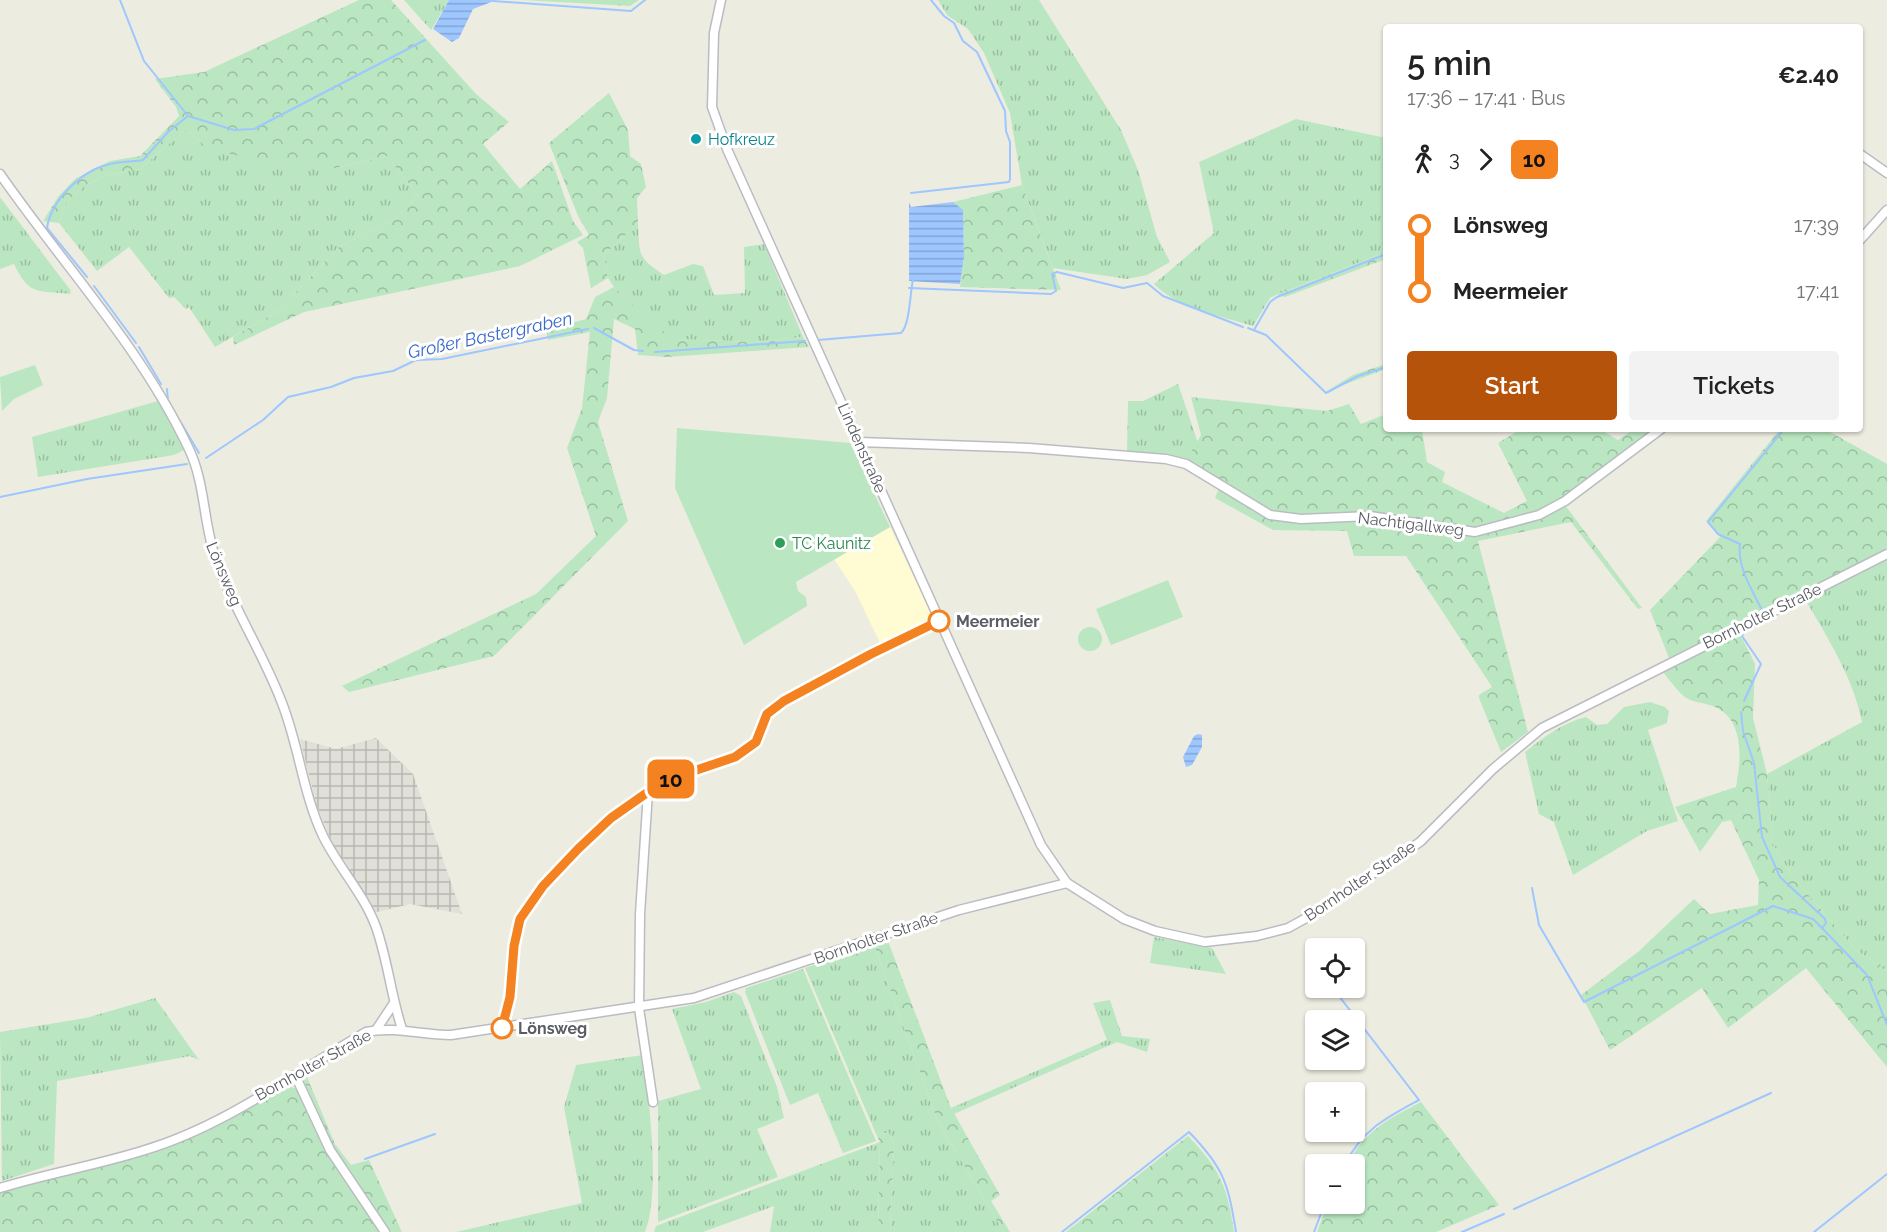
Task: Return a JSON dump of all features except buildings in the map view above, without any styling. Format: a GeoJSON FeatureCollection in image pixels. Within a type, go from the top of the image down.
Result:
{"type":"FeatureCollection","features":[{"type":"Feature","properties":{"kind":"street","name":"Lindenstraße"},"geometry":{"type":"LineString","coordinates":[[721,0],[714,33],[712,107],[717,128],[1041,845],[1067,883]]}},
{"type":"Feature","properties":{"kind":"street"},"geometry":{"type":"LineString","coordinates":[[1863,156],[1887,173]]}},
{"type":"Feature","properties":{"kind":"street","name":"Lönsweg"},"geometry":{"type":"LineString","coordinates":[[0,174],[57,252],[113,321],[144,367],[189,447],[196,466],[207,533],[217,565],[282,703],[322,834],[375,924],[387,961],[394,1003],[402,1029]]}},
{"type":"Feature","properties":{"kind":"street"},"geometry":{"type":"LineString","coordinates":[[1863,237],[1887,210]]}},
{"type":"Feature","properties":{"kind":"street","name":"Nachtigallweg"},"geometry":{"type":"LineString","coordinates":[[860,442],[1029,448],[1155,457],[1186,465],[1270,515],[1301,519],[1370,516],[1475,532],[1539,516],[1565,501],[1657,432]]}},
{"type":"Feature","properties":{"kind":"street","name":"Bornholter Straße"},"geometry":{"type":"LineString","coordinates":[[0,1188],[51,1172],[146,1150],[210,1123],[366,1032],[402,1029],[430,1035],[451,1035],[694,998],[959,910],[1067,883],[1124,919],[1183,939],[1214,943],[1288,928],[1338,898],[1420,842],[1493,769],[1542,728],[1887,554]]}},
{"type":"Feature","properties":{"kind":"street"},"geometry":{"type":"LineString","coordinates":[[502,1028],[510,997],[514,946],[520,919],[530,903],[578,849],[611,818],[648,792],[676,777],[735,757],[756,742],[767,714],[784,701],[871,654],[939,621]]}},
{"type":"Feature","properties":{"kind":"street"},"geometry":{"type":"LineString","coordinates":[[648,792],[640,914],[639,1008],[653,1102]]}},
{"type":"Feature","properties":{"kind":"street"},"geometry":{"type":"LineString","coordinates":[[376,1030],[394,1003]]}},
{"type":"Feature","properties":{"kind":"street"},"geometry":{"type":"LineString","coordinates":[[295,1075],[330,1150],[385,1232]]}},
{"type":"Feature","properties":{"kind":"shaded area"},"geometry":{"type":"Polygon","coordinates":[[[890,527],[933,616],[930,620],[881,645],[855,591],[834,559],[890,527]]]}},
{"type":"Feature","properties":{"kind":"shaded area"},"geometry":{"type":"Polygon","coordinates":[[[376,738],[413,774],[462,914],[410,904],[373,913],[338,857],[317,806],[300,739],[336,749],[376,738]]]}},
{"type":"Feature","properties":{"kind":"green space"},"geometry":{"type":"Polygon","coordinates":[[[359,0],[391,0],[476,94],[509,122],[483,144],[520,189],[552,161],[573,221],[583,235],[520,266],[304,312],[234,345],[233,337],[278,311],[339,247],[393,221],[418,195],[387,156],[335,168],[258,161],[208,148],[186,129],[140,169],[108,175],[86,185],[66,202],[59,223],[43,221],[58,197],[75,179],[110,161],[140,156],[179,116],[176,107],[155,79],[204,72],[359,0]]]}},
{"type":"Feature","properties":{"kind":"green space"},"geometry":{"type":"Polygon","coordinates":[[[404,0],[449,0],[431,30],[404,0]]]}},
{"type":"Feature","properties":{"kind":"green space"},"geometry":{"type":"Polygon","coordinates":[[[523,0],[639,0],[630,6],[523,0]]]}},
{"type":"Feature","properties":{"kind":"green space"},"geometry":{"type":"Polygon","coordinates":[[[938,0],[1039,0],[1121,130],[1138,170],[1157,237],[1170,262],[1147,275],[1127,279],[1053,268],[1022,185],[1010,113],[984,53],[968,29],[947,15],[938,0]]]}},
{"type":"Feature","properties":{"kind":"green space"},"geometry":{"type":"Polygon","coordinates":[[[609,93],[628,130],[630,156],[641,164],[646,187],[637,198],[638,223],[604,255],[608,278],[591,288],[583,248],[577,242],[589,235],[578,216],[549,143],[609,93]]]}},
{"type":"Feature","properties":{"kind":"green space"},"geometry":{"type":"Polygon","coordinates":[[[1296,119],[1383,137],[1383,253],[1270,298],[1253,326],[1188,306],[1164,293],[1154,284],[1214,233],[1199,162],[1296,119]]]}},
{"type":"Feature","properties":{"kind":"green space"},"geometry":{"type":"Polygon","coordinates":[[[186,129],[208,148],[335,168],[387,156],[418,195],[393,221],[339,247],[278,311],[215,347],[189,307],[186,309],[174,297],[169,298],[129,247],[97,271],[59,223],[66,202],[86,185],[108,175],[140,169],[186,129]]]}},
{"type":"Feature","properties":{"kind":"green space"},"geometry":{"type":"Polygon","coordinates":[[[1022,185],[1061,290],[960,287],[964,257],[963,211],[953,202],[1022,185]]]}},
{"type":"Feature","properties":{"kind":"green space"},"geometry":{"type":"Polygon","coordinates":[[[0,197],[71,291],[70,294],[35,290],[24,282],[14,264],[0,269],[0,197]]]}},
{"type":"Feature","properties":{"kind":"green space"},"geometry":{"type":"Polygon","coordinates":[[[638,223],[641,254],[648,263],[664,275],[693,264],[703,266],[714,295],[745,293],[744,247],[764,244],[803,337],[753,342],[673,339],[650,323],[608,278],[604,255],[638,223]]]}},
{"type":"Feature","properties":{"kind":"green space"},"geometry":{"type":"Polygon","coordinates":[[[1383,253],[1383,260],[1285,297],[1277,295],[1383,253]]]}},
{"type":"Feature","properties":{"kind":"green space"},"geometry":{"type":"Polygon","coordinates":[[[614,287],[650,322],[674,339],[753,342],[803,337],[809,347],[667,357],[638,355],[635,329],[614,319],[607,398],[598,422],[628,521],[494,656],[349,692],[342,686],[536,594],[596,536],[567,448],[582,408],[590,332],[548,340],[546,330],[586,319],[595,297],[614,287]]]}},
{"type":"Feature","properties":{"kind":"green space"},"geometry":{"type":"Polygon","coordinates":[[[35,365],[43,385],[14,399],[2,411],[0,377],[35,365]]]}},
{"type":"Feature","properties":{"kind":"green space"},"geometry":{"type":"Polygon","coordinates":[[[1383,365],[1383,370],[1327,391],[1353,375],[1383,365]]]}},
{"type":"Feature","properties":{"kind":"green space"},"geometry":{"type":"Polygon","coordinates":[[[1178,384],[1198,443],[1186,461],[1127,453],[1128,401],[1143,401],[1178,384]]]}},
{"type":"Feature","properties":{"kind":"green space"},"geometry":{"type":"Polygon","coordinates":[[[1191,397],[1327,411],[1349,404],[1361,424],[1383,415],[1383,432],[1422,432],[1427,462],[1445,472],[1442,482],[1504,513],[1527,501],[1498,443],[1516,432],[1605,432],[1618,440],[1630,432],[1666,432],[1571,502],[1567,494],[1562,501],[1642,608],[1638,609],[1571,522],[1478,541],[1528,732],[1501,752],[1479,698],[1479,695],[1492,687],[1406,556],[1354,556],[1347,531],[1273,530],[1215,498],[1221,483],[1186,461],[1201,435],[1191,397]]]}},
{"type":"Feature","properties":{"kind":"green space"},"geometry":{"type":"Polygon","coordinates":[[[158,401],[186,449],[174,455],[38,477],[32,437],[158,401]]]}},
{"type":"Feature","properties":{"kind":"green space","name":"TC Kaunitz"},"geometry":{"type":"Polygon","coordinates":[[[677,428],[850,443],[890,527],[796,582],[798,591],[806,597],[807,606],[744,645],[675,488],[677,428]]]}},
{"type":"Feature","properties":{"kind":"green space"},"geometry":{"type":"Polygon","coordinates":[[[1778,432],[1830,432],[1887,464],[1887,550],[1669,658],[1650,610],[1720,537],[1706,521],[1778,432]]]}},
{"type":"Feature","properties":{"kind":"green space"},"geometry":{"type":"Polygon","coordinates":[[[1887,560],[1887,972],[1855,949],[1792,876],[1773,844],[1767,774],[1862,722],[1853,689],[1805,599],[1887,560]]]}},
{"type":"Feature","properties":{"kind":"green space"},"geometry":{"type":"Polygon","coordinates":[[[1168,580],[1183,617],[1111,645],[1096,609],[1168,580]]]}},
{"type":"Feature","properties":{"kind":"green space"},"geometry":{"type":"Polygon","coordinates":[[[1090,627],[1095,628],[1101,634],[1101,644],[1095,650],[1090,651],[1085,650],[1079,644],[1078,639],[1079,634],[1085,628],[1090,627]]]}},
{"type":"Feature","properties":{"kind":"green space"},"geometry":{"type":"Polygon","coordinates":[[[1739,632],[1755,664],[1753,718],[1767,774],[1773,844],[1792,876],[1855,949],[1887,972],[1887,1067],[1806,968],[1728,1028],[1702,988],[1610,1050],[1581,995],[1638,952],[1694,899],[1710,914],[1758,905],[1759,880],[1731,820],[1722,822],[1700,852],[1675,807],[1736,787],[1739,742],[1732,721],[1725,713],[1712,706],[1688,699],[1677,690],[1662,671],[1739,632]]]}},
{"type":"Feature","properties":{"kind":"green space"},"geometry":{"type":"Polygon","coordinates":[[[1650,702],[1665,707],[1669,711],[1667,723],[1648,730],[1678,821],[1647,831],[1573,875],[1554,822],[1539,814],[1525,752],[1546,736],[1569,723],[1586,717],[1597,725],[1607,724],[1624,707],[1650,702]]]}},
{"type":"Feature","properties":{"kind":"green space"},"geometry":{"type":"Polygon","coordinates":[[[1154,937],[1212,948],[1226,974],[1150,963],[1154,937]]]}},
{"type":"Feature","properties":{"kind":"green space"},"geometry":{"type":"Polygon","coordinates":[[[888,941],[951,1108],[1000,1195],[991,1201],[1010,1232],[1004,1232],[938,1122],[874,945],[888,941]]]}},
{"type":"Feature","properties":{"kind":"green space"},"geometry":{"type":"Polygon","coordinates":[[[874,945],[938,1122],[1004,1232],[890,1232],[894,1145],[889,1133],[876,1134],[805,968],[874,945]]]}},
{"type":"Feature","properties":{"kind":"green space"},"geometry":{"type":"Polygon","coordinates":[[[803,969],[876,1141],[843,1153],[818,1093],[790,1105],[745,992],[746,988],[803,969]]]}},
{"type":"Feature","properties":{"kind":"green space"},"geometry":{"type":"Polygon","coordinates":[[[734,992],[741,996],[777,1087],[784,1118],[757,1129],[778,1177],[658,1222],[658,1101],[701,1089],[672,1009],[706,1002],[734,992]]]}},
{"type":"Feature","properties":{"kind":"green space"},"geometry":{"type":"Polygon","coordinates":[[[155,998],[199,1060],[190,1056],[57,1081],[54,1164],[2,1181],[0,1032],[86,1018],[155,998]]]}},
{"type":"Feature","properties":{"kind":"green space"},"geometry":{"type":"Polygon","coordinates":[[[1110,1000],[1122,1036],[1150,1039],[1147,1052],[1117,1042],[954,1114],[951,1108],[1107,1040],[1093,1003],[1110,1000]]]}},
{"type":"Feature","properties":{"kind":"green space"},"geometry":{"type":"Polygon","coordinates":[[[643,1055],[653,1170],[650,1215],[645,1232],[456,1232],[582,1203],[564,1107],[576,1065],[643,1055]]]}},
{"type":"Feature","properties":{"kind":"green space"},"geometry":{"type":"Polygon","coordinates":[[[307,1077],[335,1144],[351,1165],[369,1160],[402,1232],[390,1232],[332,1146],[304,1081],[307,1077]]]}},
{"type":"Feature","properties":{"kind":"green space"},"geometry":{"type":"Polygon","coordinates":[[[288,1085],[296,1089],[326,1153],[379,1232],[0,1232],[0,1193],[51,1177],[148,1155],[213,1127],[288,1085]]]}},
{"type":"Feature","properties":{"kind":"green space"},"geometry":{"type":"Polygon","coordinates":[[[1421,1102],[1499,1205],[1436,1232],[1317,1232],[1324,1214],[1365,1214],[1365,1154],[1354,1154],[1370,1134],[1388,1120],[1421,1102]]]}},
{"type":"Feature","properties":{"kind":"green space"},"geometry":{"type":"Polygon","coordinates":[[[889,1133],[894,1145],[890,1232],[878,1232],[880,1142],[876,1134],[889,1133]]]}},
{"type":"Feature","properties":{"kind":"green space"},"geometry":{"type":"Polygon","coordinates":[[[1188,1136],[1208,1159],[1221,1180],[1234,1232],[1066,1232],[1188,1136]]]}},
{"type":"Feature","properties":{"kind":"green space"},"geometry":{"type":"Polygon","coordinates":[[[880,1142],[878,1232],[770,1232],[774,1206],[703,1232],[654,1232],[656,1226],[880,1142]]]}},
{"type":"Feature","properties":{"kind":"water"},"geometry":{"type":"Polygon","coordinates":[[[449,0],[494,1],[473,9],[459,38],[452,42],[433,29],[449,0]]]}},
{"type":"Feature","properties":{"kind":"water"},"geometry":{"type":"Polygon","coordinates":[[[909,202],[911,207],[953,202],[963,210],[964,257],[960,284],[909,281],[909,202]]]}},
{"type":"Feature","properties":{"kind":"water"},"geometry":{"type":"Polygon","coordinates":[[[1202,735],[1202,747],[1192,765],[1186,767],[1183,757],[1194,736],[1202,735]]]}},
{"type":"Feature","properties":{"kind":"waterway"},"geometry":{"type":"LineString","coordinates":[[120,0],[144,61],[188,116],[234,130],[254,129],[425,40]]}},
{"type":"Feature","properties":{"kind":"waterway"},"geometry":{"type":"LineString","coordinates":[[493,1],[631,11],[645,0]]}},
{"type":"Feature","properties":{"kind":"waterway","name":"Großer Bastergraben"},"geometry":{"type":"LineString","coordinates":[[911,193],[1009,182],[1010,179],[1010,142],[1006,131],[1005,111],[977,52],[963,41],[954,23],[944,16],[931,0]]}},
{"type":"Feature","properties":{"kind":"waterway"},"geometry":{"type":"LineString","coordinates":[[87,277],[47,228],[61,197],[79,180],[99,167],[118,162],[143,160],[168,132],[188,116]]}},
{"type":"Feature","properties":{"kind":"waterway"},"geometry":{"type":"LineString","coordinates":[[1254,330],[1270,302],[1277,297],[1383,255]]}},
{"type":"Feature","properties":{"kind":"waterway"},"geometry":{"type":"LineString","coordinates":[[909,288],[1051,294],[1056,291],[1052,274],[1057,272],[1123,288],[1147,283],[1163,296],[1243,327]]}},
{"type":"Feature","properties":{"kind":"waterway","name":"Großer Bastergraben"},"geometry":{"type":"LineString","coordinates":[[818,340],[901,333],[908,316],[913,280]]}},
{"type":"Feature","properties":{"kind":"waterway"},"geometry":{"type":"LineString","coordinates":[[94,286],[136,343]]}},
{"type":"Feature","properties":{"kind":"waterway","name":"Großer Bastergraben"},"geometry":{"type":"LineString","coordinates":[[594,328],[634,350],[643,351]]}},
{"type":"Feature","properties":{"kind":"waterway"},"geometry":{"type":"LineString","coordinates":[[1248,328],[1266,335],[1326,393],[1358,376],[1383,368]]}},
{"type":"Feature","properties":{"kind":"waterway","name":"Großer Bastergraben"},"geometry":{"type":"LineString","coordinates":[[206,458],[263,420],[288,397],[331,387],[354,378],[393,371],[416,360],[442,359],[588,329]]}},
{"type":"Feature","properties":{"kind":"waterway","name":"Großer Bastergraben"},"geometry":{"type":"LineString","coordinates":[[655,352],[805,341]]}},
{"type":"Feature","properties":{"kind":"waterway"},"geometry":{"type":"LineString","coordinates":[[139,347],[161,384]]}},
{"type":"Feature","properties":{"kind":"waterway"},"geometry":{"type":"LineString","coordinates":[[167,389],[168,401]]}},
{"type":"Feature","properties":{"kind":"waterway"},"geometry":{"type":"LineString","coordinates":[[174,411],[199,453]]}},
{"type":"Feature","properties":{"kind":"waterway"},"geometry":{"type":"LineString","coordinates":[[1762,610],[1743,570],[1740,544],[1718,534],[1708,522],[1782,432]]}},
{"type":"Feature","properties":{"kind":"waterway","name":"Großer Bastergraben"},"geometry":{"type":"LineString","coordinates":[[0,497],[87,479],[187,464]]}},
{"type":"Feature","properties":{"kind":"waterway"},"geometry":{"type":"LineString","coordinates":[[1744,701],[1761,664],[1742,636],[1744,632],[1767,621]]}},
{"type":"Feature","properties":{"kind":"waterway"},"geometry":{"type":"LineString","coordinates":[[1741,712],[1743,731],[1754,763],[1762,837],[1780,877],[1825,919],[1826,923],[1823,927]]}},
{"type":"Feature","properties":{"kind":"waterway"},"geometry":{"type":"LineString","coordinates":[[1532,888],[1539,925],[1584,1002],[1773,906],[1813,919],[1822,928],[1867,975],[1887,1025]]}},
{"type":"Feature","properties":{"kind":"waterway"},"geometry":{"type":"LineString","coordinates":[[1340,998],[1419,1100],[1376,1126],[1351,1154]]}},
{"type":"Feature","properties":{"kind":"waterway"},"geometry":{"type":"LineString","coordinates":[[1514,1209],[1771,1093]]}},
{"type":"Feature","properties":{"kind":"waterway"},"geometry":{"type":"LineString","coordinates":[[1062,1232],[1189,1132],[1210,1156],[1223,1177],[1236,1232]]}},
{"type":"Feature","properties":{"kind":"waterway"},"geometry":{"type":"LineString","coordinates":[[365,1159],[435,1134]]}},
{"type":"Feature","properties":{"kind":"waterway"},"geometry":{"type":"LineString","coordinates":[[1814,1232],[1887,1174]]}},
{"type":"Feature","properties":{"kind":"waterway"},"geometry":{"type":"LineString","coordinates":[[1314,1232],[1321,1214]]}},
{"type":"Feature","properties":{"kind":"waterway"},"geometry":{"type":"LineString","coordinates":[[1462,1232],[1504,1214]]}},
{"type":"Feature","properties":{"kind":"bus line","name":"10"},"geometry":{"type":"LineString","coordinates":[[502,1028],[510,997],[514,946],[520,919],[543,886],[611,818],[648,792],[676,777],[735,757],[756,742],[767,714],[784,701],[871,654],[939,621]]}},
{"type":"Feature","properties":{"kind":"place","name":"Hofkreuz"},"geometry":{"type":"Point","coordinates":[696,139]}},
{"type":"Feature","properties":{"kind":"place","name":"TC Kaunitz"},"geometry":{"type":"Point","coordinates":[780,543]}},
{"type":"Feature","properties":{"kind":"place","name":"Meermeier"},"geometry":{"type":"Point","coordinates":[939,621]}},
{"type":"Feature","properties":{"kind":"place","name":"Lönsweg"},"geometry":{"type":"Point","coordinates":[502,1028]}}]}
